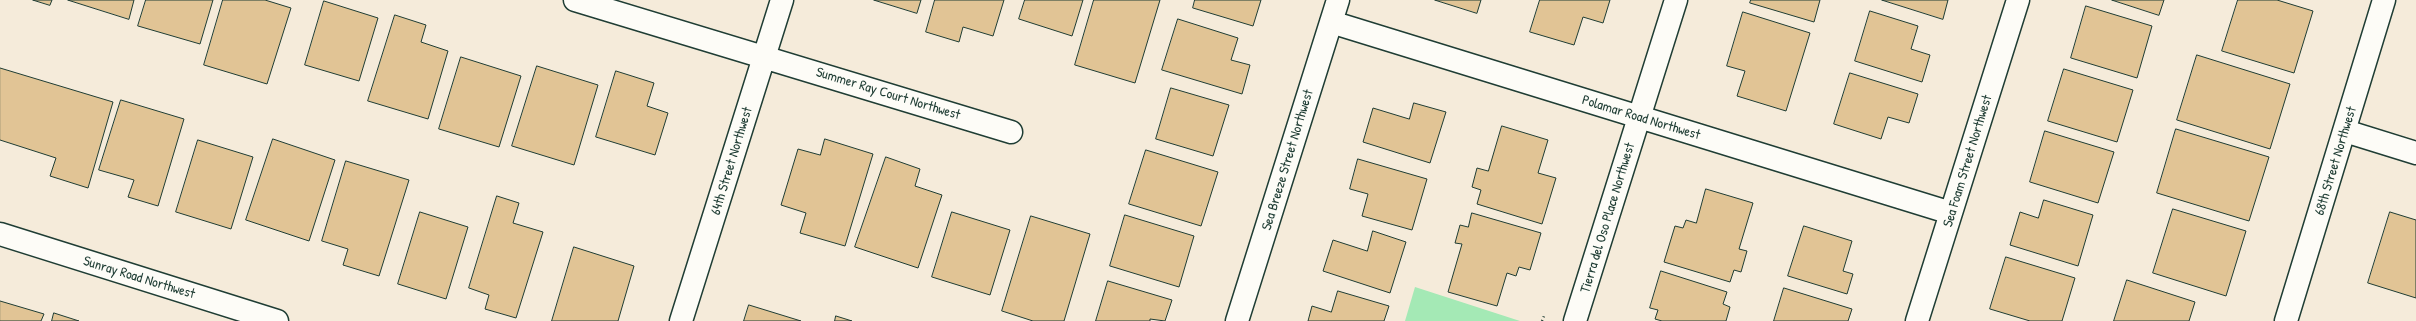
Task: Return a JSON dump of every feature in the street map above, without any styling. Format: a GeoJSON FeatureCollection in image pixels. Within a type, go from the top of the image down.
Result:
{"type":"FeatureCollection","features":[{"type":"Feature","properties":{"kind":"street","name":"Summer Ray Court Northwest"},"geometry":{"type":"LineString","coordinates":[[575,0],[1011,132]]}},
{"type":"Feature","properties":{"kind":"street","name":"64th Street Northwest"},"geometry":{"type":"LineString","coordinates":[[681,321],[782,0]]}},
{"type":"Feature","properties":{"kind":"street","name":"Sea Breeze Street Northwest"},"geometry":{"type":"LineString","coordinates":[[1237,321],[1338,0]]}},
{"type":"Feature","properties":{"kind":"street","name":"Tierra del Oso Place Northwest"},"geometry":{"type":"LineString","coordinates":[[1575,321],[1676,0]]}},
{"type":"Feature","properties":{"kind":"street","name":"Sea Foam Street Northwest"},"geometry":{"type":"LineString","coordinates":[[1917,321],[2018,0]]}},
{"type":"Feature","properties":{"kind":"street","name":"68th Street Northwest"},"geometry":{"type":"LineString","coordinates":[[2286,321],[2384,0]]}},
{"type":"Feature","properties":{"kind":"street","name":"Polamar Road Northwest"},"geometry":{"type":"LineString","coordinates":[[1331,22],[1951,213]]}},
{"type":"Feature","properties":{"kind":"street"},"geometry":{"type":"LineString","coordinates":[[2345,131],[2416,153]]}},
{"type":"Feature","properties":{"kind":"street","name":"Sunray Road Northwest"},"geometry":{"type":"LineString","coordinates":[[0,234],[277,321]]}},
{"type":"Feature","properties":{"kind":"path"},"geometry":{"type":"LineString","coordinates":[[1542,321],[1544,316]]}},
{"type":"Feature","properties":{"kind":"green space"},"geometry":{"type":"Polygon","coordinates":[[[1415,287],[1520,321],[1405,321],[1415,287]]]}},
{"type":"Feature","properties":{"kind":"building"},"geometry":{"type":"Polygon","coordinates":[[[33,0],[52,0],[50,5],[33,0]]]}},
{"type":"Feature","properties":{"kind":"building"},"geometry":{"type":"Polygon","coordinates":[[[68,0],[134,0],[129,19],[68,0]]]}},
{"type":"Feature","properties":{"kind":"building"},"geometry":{"type":"Polygon","coordinates":[[[146,0],[213,0],[200,44],[138,26],[146,0]]]}},
{"type":"Feature","properties":{"kind":"building"},"geometry":{"type":"Polygon","coordinates":[[[223,0],[265,0],[291,8],[267,84],[204,65],[223,0]]]}},
{"type":"Feature","properties":{"kind":"building"},"geometry":{"type":"Polygon","coordinates":[[[874,0],[921,0],[917,13],[874,0]]]}},
{"type":"Feature","properties":{"kind":"building"},"geometry":{"type":"Polygon","coordinates":[[[935,0],[1004,0],[993,36],[963,27],[959,42],[926,32],[935,0]]]}},
{"type":"Feature","properties":{"kind":"building"},"geometry":{"type":"Polygon","coordinates":[[[1025,0],[1083,0],[1072,36],[1019,19],[1025,0]]]}},
{"type":"Feature","properties":{"kind":"building"},"geometry":{"type":"Polygon","coordinates":[[[1094,0],[1160,0],[1135,83],[1075,65],[1094,0]]]}},
{"type":"Feature","properties":{"kind":"building"},"geometry":{"type":"Polygon","coordinates":[[[1195,0],[1261,0],[1253,26],[1193,8],[1195,0]]]}},
{"type":"Feature","properties":{"kind":"building"},"geometry":{"type":"Polygon","coordinates":[[[1435,0],[1481,0],[1477,13],[1435,0]]]}},
{"type":"Feature","properties":{"kind":"building"},"geometry":{"type":"Polygon","coordinates":[[[1540,0],[1610,0],[1603,23],[1583,17],[1574,45],[1530,32],[1540,0]]]}},
{"type":"Feature","properties":{"kind":"building"},"geometry":{"type":"Polygon","coordinates":[[[1751,0],[1820,0],[1814,22],[1750,3],[1751,0]]]}},
{"type":"Feature","properties":{"kind":"building"},"geometry":{"type":"Polygon","coordinates":[[[1882,0],[1948,0],[1943,19],[1882,0]]]}},
{"type":"Feature","properties":{"kind":"building"},"geometry":{"type":"Polygon","coordinates":[[[2112,0],[2164,0],[2159,15],[2112,0]]]}},
{"type":"Feature","properties":{"kind":"building"},"geometry":{"type":"Polygon","coordinates":[[[2238,0],[2277,0],[2313,11],[2294,73],[2222,51],[2238,0]]]}},
{"type":"Feature","properties":{"kind":"building"},"geometry":{"type":"Polygon","coordinates":[[[324,1],[378,18],[359,81],[305,65],[324,1]]]}},
{"type":"Feature","properties":{"kind":"building"},"geometry":{"type":"Polygon","coordinates":[[[2086,6],[2152,26],[2137,78],[2071,58],[2086,6]]]}},
{"type":"Feature","properties":{"kind":"building"},"geometry":{"type":"Polygon","coordinates":[[[1870,11],[1918,26],[1911,49],[1930,55],[1922,82],[1855,61],[1870,11]]]}},
{"type":"Feature","properties":{"kind":"building"},"geometry":{"type":"Polygon","coordinates":[[[1743,12],[1810,33],[1786,111],[1737,96],[1745,71],[1727,66],[1743,12]]]}},
{"type":"Feature","properties":{"kind":"building"},"geometry":{"type":"Polygon","coordinates":[[[395,15],[426,25],[421,42],[448,51],[428,119],[368,101],[395,15]]]}},
{"type":"Feature","properties":{"kind":"building"},"geometry":{"type":"Polygon","coordinates":[[[1178,19],[1238,38],[1231,60],[1250,65],[1242,94],[1162,70],[1178,19]]]}},
{"type":"Feature","properties":{"kind":"building"},"geometry":{"type":"Polygon","coordinates":[[[2197,55],[2290,84],[2270,149],[2177,120],[2197,55]]]}},
{"type":"Feature","properties":{"kind":"building"},"geometry":{"type":"Polygon","coordinates":[[[461,57],[521,76],[499,147],[439,129],[461,57]]]}},
{"type":"Feature","properties":{"kind":"building"},"geometry":{"type":"Polygon","coordinates":[[[537,66],[598,85],[574,165],[512,146],[537,66]]]}},
{"type":"Feature","properties":{"kind":"building"},"geometry":{"type":"Polygon","coordinates":[[[0,68],[113,102],[88,188],[50,176],[56,158],[0,140],[0,68]]]}},
{"type":"Feature","properties":{"kind":"building"},"geometry":{"type":"Polygon","coordinates":[[[2064,69],[2133,90],[2117,142],[2048,121],[2064,69]]]}},
{"type":"Feature","properties":{"kind":"building"},"geometry":{"type":"Polygon","coordinates":[[[616,71],[654,83],[647,106],[668,113],[655,155],[596,137],[616,71]]]}},
{"type":"Feature","properties":{"kind":"building"},"geometry":{"type":"Polygon","coordinates":[[[1850,73],[1918,94],[1909,123],[1888,117],[1881,139],[1834,124],[1850,73]]]}},
{"type":"Feature","properties":{"kind":"building"},"geometry":{"type":"Polygon","coordinates":[[[1171,88],[1229,105],[1213,156],[1156,139],[1171,88]]]}},
{"type":"Feature","properties":{"kind":"building"},"geometry":{"type":"Polygon","coordinates":[[[121,100],[184,119],[158,206],[128,197],[134,180],[99,170],[121,100]]]}},
{"type":"Feature","properties":{"kind":"building"},"geometry":{"type":"Polygon","coordinates":[[[1414,103],[1446,112],[1430,163],[1363,142],[1373,108],[1409,119],[1414,103]]]}},
{"type":"Feature","properties":{"kind":"building"},"geometry":{"type":"Polygon","coordinates":[[[1502,126],[1548,140],[1538,173],[1556,178],[1542,224],[1477,204],[1481,190],[1472,187],[1477,168],[1488,171],[1502,126]]]}},
{"type":"Feature","properties":{"kind":"building"},"geometry":{"type":"Polygon","coordinates":[[[2176,129],[2269,157],[2249,221],[2157,193],[2176,129]]]}},
{"type":"Feature","properties":{"kind":"building"},"geometry":{"type":"Polygon","coordinates":[[[2045,131],[2114,152],[2098,203],[2030,182],[2045,131]]]}},
{"type":"Feature","properties":{"kind":"building"},"geometry":{"type":"Polygon","coordinates":[[[273,139],[335,160],[309,241],[246,220],[273,139]]]}},
{"type":"Feature","properties":{"kind":"building"},"geometry":{"type":"Polygon","coordinates":[[[825,139],[873,154],[845,246],[800,233],[806,213],[781,205],[798,149],[820,155],[825,139]]]}},
{"type":"Feature","properties":{"kind":"building"},"geometry":{"type":"Polygon","coordinates":[[[198,140],[253,157],[231,229],[176,212],[198,140]]]}},
{"type":"Feature","properties":{"kind":"building"},"geometry":{"type":"Polygon","coordinates":[[[1146,150],[1218,172],[1201,226],[1129,204],[1146,150]]]}},
{"type":"Feature","properties":{"kind":"building"},"geometry":{"type":"Polygon","coordinates":[[[886,157],[920,169],[915,186],[942,195],[918,268],[855,247],[886,157]]]}},
{"type":"Feature","properties":{"kind":"building"},"geometry":{"type":"Polygon","coordinates":[[[1358,159],[1427,179],[1412,230],[1362,216],[1368,194],[1350,189],[1358,159]]]}},
{"type":"Feature","properties":{"kind":"building"},"geometry":{"type":"Polygon","coordinates":[[[346,161],[409,180],[379,276],[343,265],[348,249],[322,241],[346,161]]]}},
{"type":"Feature","properties":{"kind":"building"},"geometry":{"type":"Polygon","coordinates":[[[1706,189],[1753,203],[1739,249],[1747,251],[1741,272],[1734,270],[1730,282],[1664,262],[1675,226],[1683,228],[1686,220],[1696,223],[1706,189]]]}},
{"type":"Feature","properties":{"kind":"building"},"geometry":{"type":"Polygon","coordinates":[[[497,196],[519,203],[513,223],[543,232],[516,318],[485,309],[489,295],[469,288],[497,196]]]}},
{"type":"Feature","properties":{"kind":"building"},"geometry":{"type":"Polygon","coordinates":[[[2044,200],[2093,215],[2078,266],[2010,245],[2020,212],[2038,218],[2044,200]]]}},
{"type":"Feature","properties":{"kind":"building"},"geometry":{"type":"Polygon","coordinates":[[[2173,209],[2246,231],[2226,296],[2153,273],[2173,209]]]}},
{"type":"Feature","properties":{"kind":"building"},"geometry":{"type":"Polygon","coordinates":[[[420,212],[468,227],[446,299],[398,284],[420,212]]]}},
{"type":"Feature","properties":{"kind":"building"},"geometry":{"type":"Polygon","coordinates":[[[952,212],[1010,230],[990,295],[932,277],[952,212]]]}},
{"type":"Feature","properties":{"kind":"building"},"geometry":{"type":"Polygon","coordinates":[[[2390,212],[2416,220],[2416,298],[2368,283],[2390,212]]]}},
{"type":"Feature","properties":{"kind":"building"},"geometry":{"type":"Polygon","coordinates":[[[1472,213],[1541,233],[1530,270],[1519,267],[1516,276],[1507,273],[1497,306],[1448,292],[1462,244],[1455,243],[1460,225],[1468,227],[1472,213]]]}},
{"type":"Feature","properties":{"kind":"building"},"geometry":{"type":"Polygon","coordinates":[[[1125,215],[1194,236],[1179,287],[1110,266],[1125,215]]]}},
{"type":"Feature","properties":{"kind":"building"},"geometry":{"type":"Polygon","coordinates":[[[1031,216],[1090,234],[1064,321],[1033,321],[1002,311],[1031,216]]]}},
{"type":"Feature","properties":{"kind":"building"},"geometry":{"type":"Polygon","coordinates":[[[1804,226],[1852,241],[1843,271],[1853,274],[1847,294],[1788,276],[1804,226]]]}},
{"type":"Feature","properties":{"kind":"building"},"geometry":{"type":"Polygon","coordinates":[[[1373,231],[1406,242],[1390,293],[1323,271],[1333,240],[1367,251],[1373,231]]]}},
{"type":"Feature","properties":{"kind":"building"},"geometry":{"type":"Polygon","coordinates":[[[574,247],[634,266],[618,321],[552,321],[574,247]]]}},
{"type":"Feature","properties":{"kind":"building"},"geometry":{"type":"Polygon","coordinates":[[[2006,257],[2075,278],[2062,321],[2030,321],[1990,309],[2006,257]]]}},
{"type":"Feature","properties":{"kind":"building"},"geometry":{"type":"Polygon","coordinates":[[[1661,271],[1727,292],[1723,304],[1730,307],[1726,321],[1662,321],[1655,319],[1658,310],[1650,308],[1661,271]]]}},
{"type":"Feature","properties":{"kind":"building"},"geometry":{"type":"Polygon","coordinates":[[[2127,280],[2195,302],[2189,321],[2114,321],[2127,280]]]}},
{"type":"Feature","properties":{"kind":"building"},"geometry":{"type":"Polygon","coordinates":[[[1108,281],[1172,300],[1165,321],[1150,319],[1150,321],[1096,321],[1108,281]]]}},
{"type":"Feature","properties":{"kind":"building"},"geometry":{"type":"Polygon","coordinates":[[[1784,288],[1852,309],[1848,321],[1774,321],[1784,288]]]}},
{"type":"Feature","properties":{"kind":"building"},"geometry":{"type":"Polygon","coordinates":[[[1338,291],[1389,306],[1384,321],[1308,321],[1312,306],[1331,312],[1338,291]]]}},
{"type":"Feature","properties":{"kind":"building"},"geometry":{"type":"Polygon","coordinates":[[[0,301],[44,314],[41,321],[0,321],[0,301]]]}},
{"type":"Feature","properties":{"kind":"building"},"geometry":{"type":"Polygon","coordinates":[[[749,305],[801,321],[744,321],[749,305]]]}},
{"type":"Feature","properties":{"kind":"building"},"geometry":{"type":"Polygon","coordinates":[[[54,313],[79,321],[52,321],[54,313]]]}},
{"type":"Feature","properties":{"kind":"building"},"geometry":{"type":"Polygon","coordinates":[[[836,316],[852,321],[835,321],[836,316]]]}}]}
